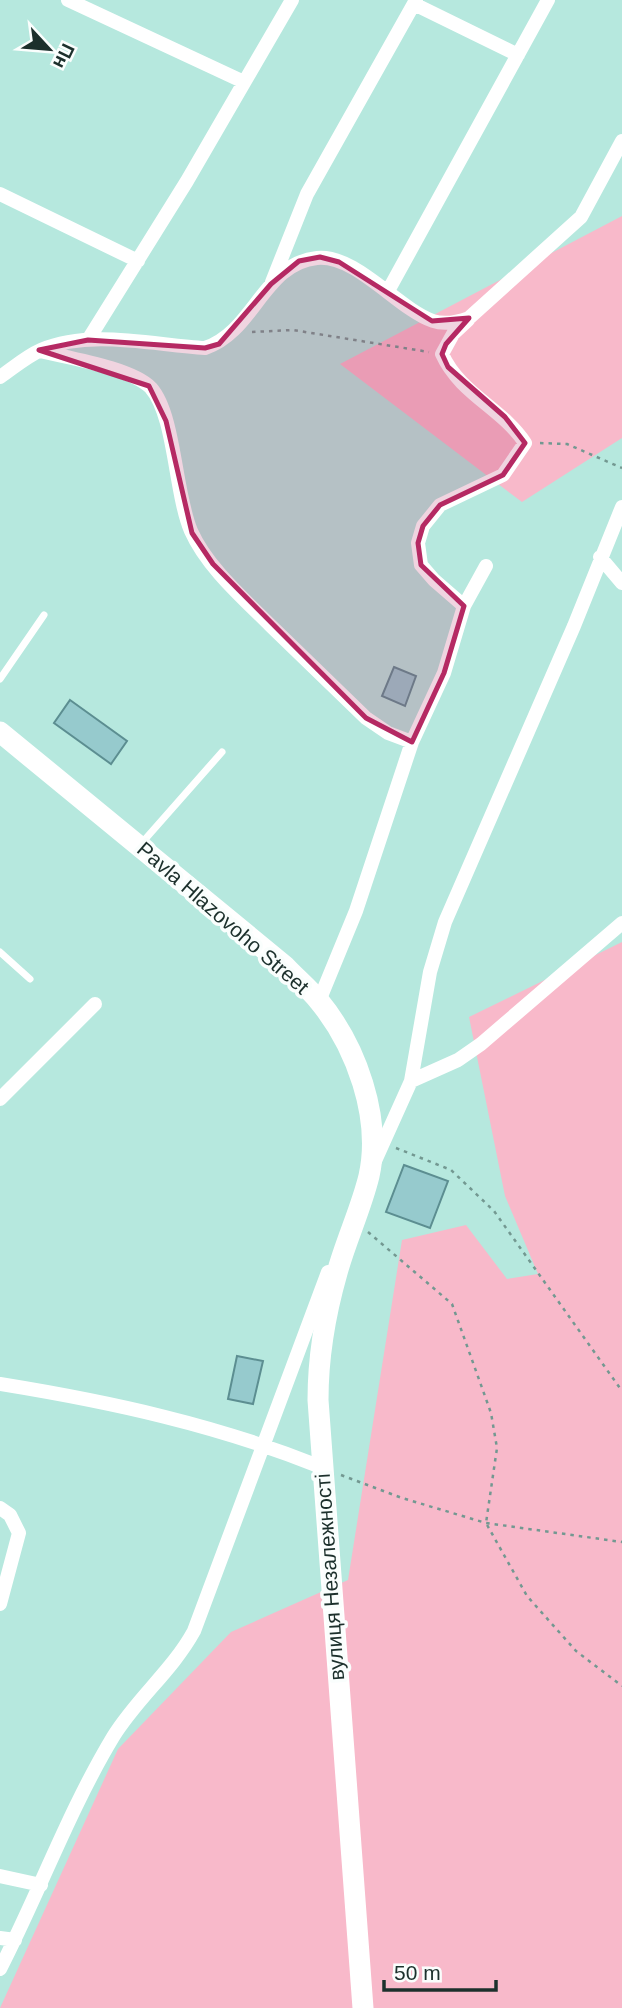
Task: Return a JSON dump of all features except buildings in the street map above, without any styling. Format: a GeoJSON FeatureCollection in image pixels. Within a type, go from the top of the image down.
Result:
{"type":"FeatureCollection","features":[{"type":"Feature","properties":{"kind":"main road","name":"Pavla Hlazovoho Street"},"geometry":{"type":"LineString","coordinates":[[0,732],[259,944],[319,1000],[340,1033],[360,1076],[378,1147]]}},
{"type":"Feature","properties":{"kind":"main road","name":"вулиця Незалежності"},"geometry":{"type":"LineString","coordinates":[[363,2008],[321,1467],[319,1359],[337,1273],[378,1147]]}},
{"type":"Feature","properties":{"kind":"street"},"geometry":{"type":"LineString","coordinates":[[68,0],[244,82]]}},
{"type":"Feature","properties":{"kind":"street"},"geometry":{"type":"LineString","coordinates":[[88,340],[138,261],[292,0]]}},
{"type":"Feature","properties":{"kind":"street"},"geometry":{"type":"LineString","coordinates":[[388,291],[548,0]]}},
{"type":"Feature","properties":{"kind":"street"},"geometry":{"type":"LineString","coordinates":[[271,284],[307,194],[415,2],[518,55]]}},
{"type":"Feature","properties":{"kind":"street"},"geometry":{"type":"LineString","coordinates":[[464,606],[421,565],[418,543],[423,526],[440,505],[503,475],[525,443],[505,417],[454,378],[442,355],[453,334],[469,318],[581,218],[622,141]]}},
{"type":"Feature","properties":{"kind":"street"},"geometry":{"type":"LineString","coordinates":[[0,194],[138,261]]}},
{"type":"Feature","properties":{"kind":"street"},"geometry":{"type":"LineString","coordinates":[[0,377],[39,350],[65,342],[88,340],[205,348],[232,336],[271,284],[299,261],[320,257],[339,262],[432,321],[454,323],[469,318]]}},
{"type":"Feature","properties":{"kind":"street"},"geometry":{"type":"LineString","coordinates":[[39,350],[105,368],[149,386],[158,397],[166,421],[180,495],[192,533],[213,564],[239,594],[366,718],[388,733],[412,742]]}},
{"type":"Feature","properties":{"kind":"street"},"geometry":{"type":"LineString","coordinates":[[378,1147],[411,1081],[430,972],[445,922],[574,626],[622,507]]}},
{"type":"Feature","properties":{"kind":"street"},"geometry":{"type":"LineString","coordinates":[[600,557],[622,583]]}},
{"type":"Feature","properties":{"kind":"street"},"geometry":{"type":"LineString","coordinates":[[319,1000],[356,911],[412,742],[444,673],[464,606],[486,566]]}},
{"type":"Feature","properties":{"kind":"street"},"geometry":{"type":"LineString","coordinates":[[411,1081],[458,1060],[481,1044],[622,923]]}},
{"type":"Feature","properties":{"kind":"street"},"geometry":{"type":"LineString","coordinates":[[0,1099],[95,1004]]}},
{"type":"Feature","properties":{"kind":"street"},"geometry":{"type":"LineString","coordinates":[[0,1969],[7,1939],[41,1885],[113,1738],[146,1694],[171,1668],[194,1631],[328,1271]]}},
{"type":"Feature","properties":{"kind":"street"},"geometry":{"type":"LineString","coordinates":[[0,1384],[162,1414],[264,1444],[321,1467]]}},
{"type":"Feature","properties":{"kind":"street"},"geometry":{"type":"LineString","coordinates":[[0,1508],[10,1515],[19,1534],[0,1604]]}},
{"type":"Feature","properties":{"kind":"street"},"geometry":{"type":"LineString","coordinates":[[0,1876],[41,1885]]}},
{"type":"Feature","properties":{"kind":"lane"},"geometry":{"type":"LineString","coordinates":[[0,679],[44,615]]}},
{"type":"Feature","properties":{"kind":"lane"},"geometry":{"type":"LineString","coordinates":[[140,845],[222,752]]}},
{"type":"Feature","properties":{"kind":"lane"},"geometry":{"type":"LineString","coordinates":[[0,952],[30,979]]}},
{"type":"Feature","properties":{"kind":"path"},"geometry":{"type":"LineString","coordinates":[[232,336],[292,330],[442,355]]}},
{"type":"Feature","properties":{"kind":"path"},"geometry":{"type":"LineString","coordinates":[[525,443],[567,444],[622,468]]}},
{"type":"Feature","properties":{"kind":"path"},"geometry":{"type":"LineString","coordinates":[[378,1147],[451,1170],[494,1211],[622,1391]]}},
{"type":"Feature","properties":{"kind":"path"},"geometry":{"type":"LineString","coordinates":[[355,1220],[452,1304],[487,1401],[497,1448],[497,1466],[485,1523],[527,1596],[576,1651],[622,1686]]}},
{"type":"Feature","properties":{"kind":"path"},"geometry":{"type":"LineString","coordinates":[[321,1467],[402,1498],[485,1523],[622,1542]]}},
{"type":"Feature","properties":{"kind":"highlighted area"},"geometry":{"type":"Polygon","coordinates":[[[320,257],[339,262],[432,321],[469,318],[446,344],[442,354],[448,367],[505,417],[525,443],[503,475],[440,505],[423,526],[418,543],[421,565],[464,606],[444,673],[412,742],[366,718],[213,564],[192,533],[166,421],[149,386],[39,350],[88,340],[205,348],[219,344],[271,284],[299,261],[320,257]]]}},
{"type":"Feature","properties":{"kind":"shaded area"},"geometry":{"type":"Polygon","coordinates":[[[622,216],[622,438],[522,502],[340,364],[622,216]]]}},
{"type":"Feature","properties":{"kind":"shaded area"},"geometry":{"type":"Polygon","coordinates":[[[622,942],[622,2008],[0,2008],[118,1749],[231,1632],[348,1580],[402,1240],[466,1225],[507,1279],[538,1274],[505,1196],[469,1017],[622,942]]]}}]}
